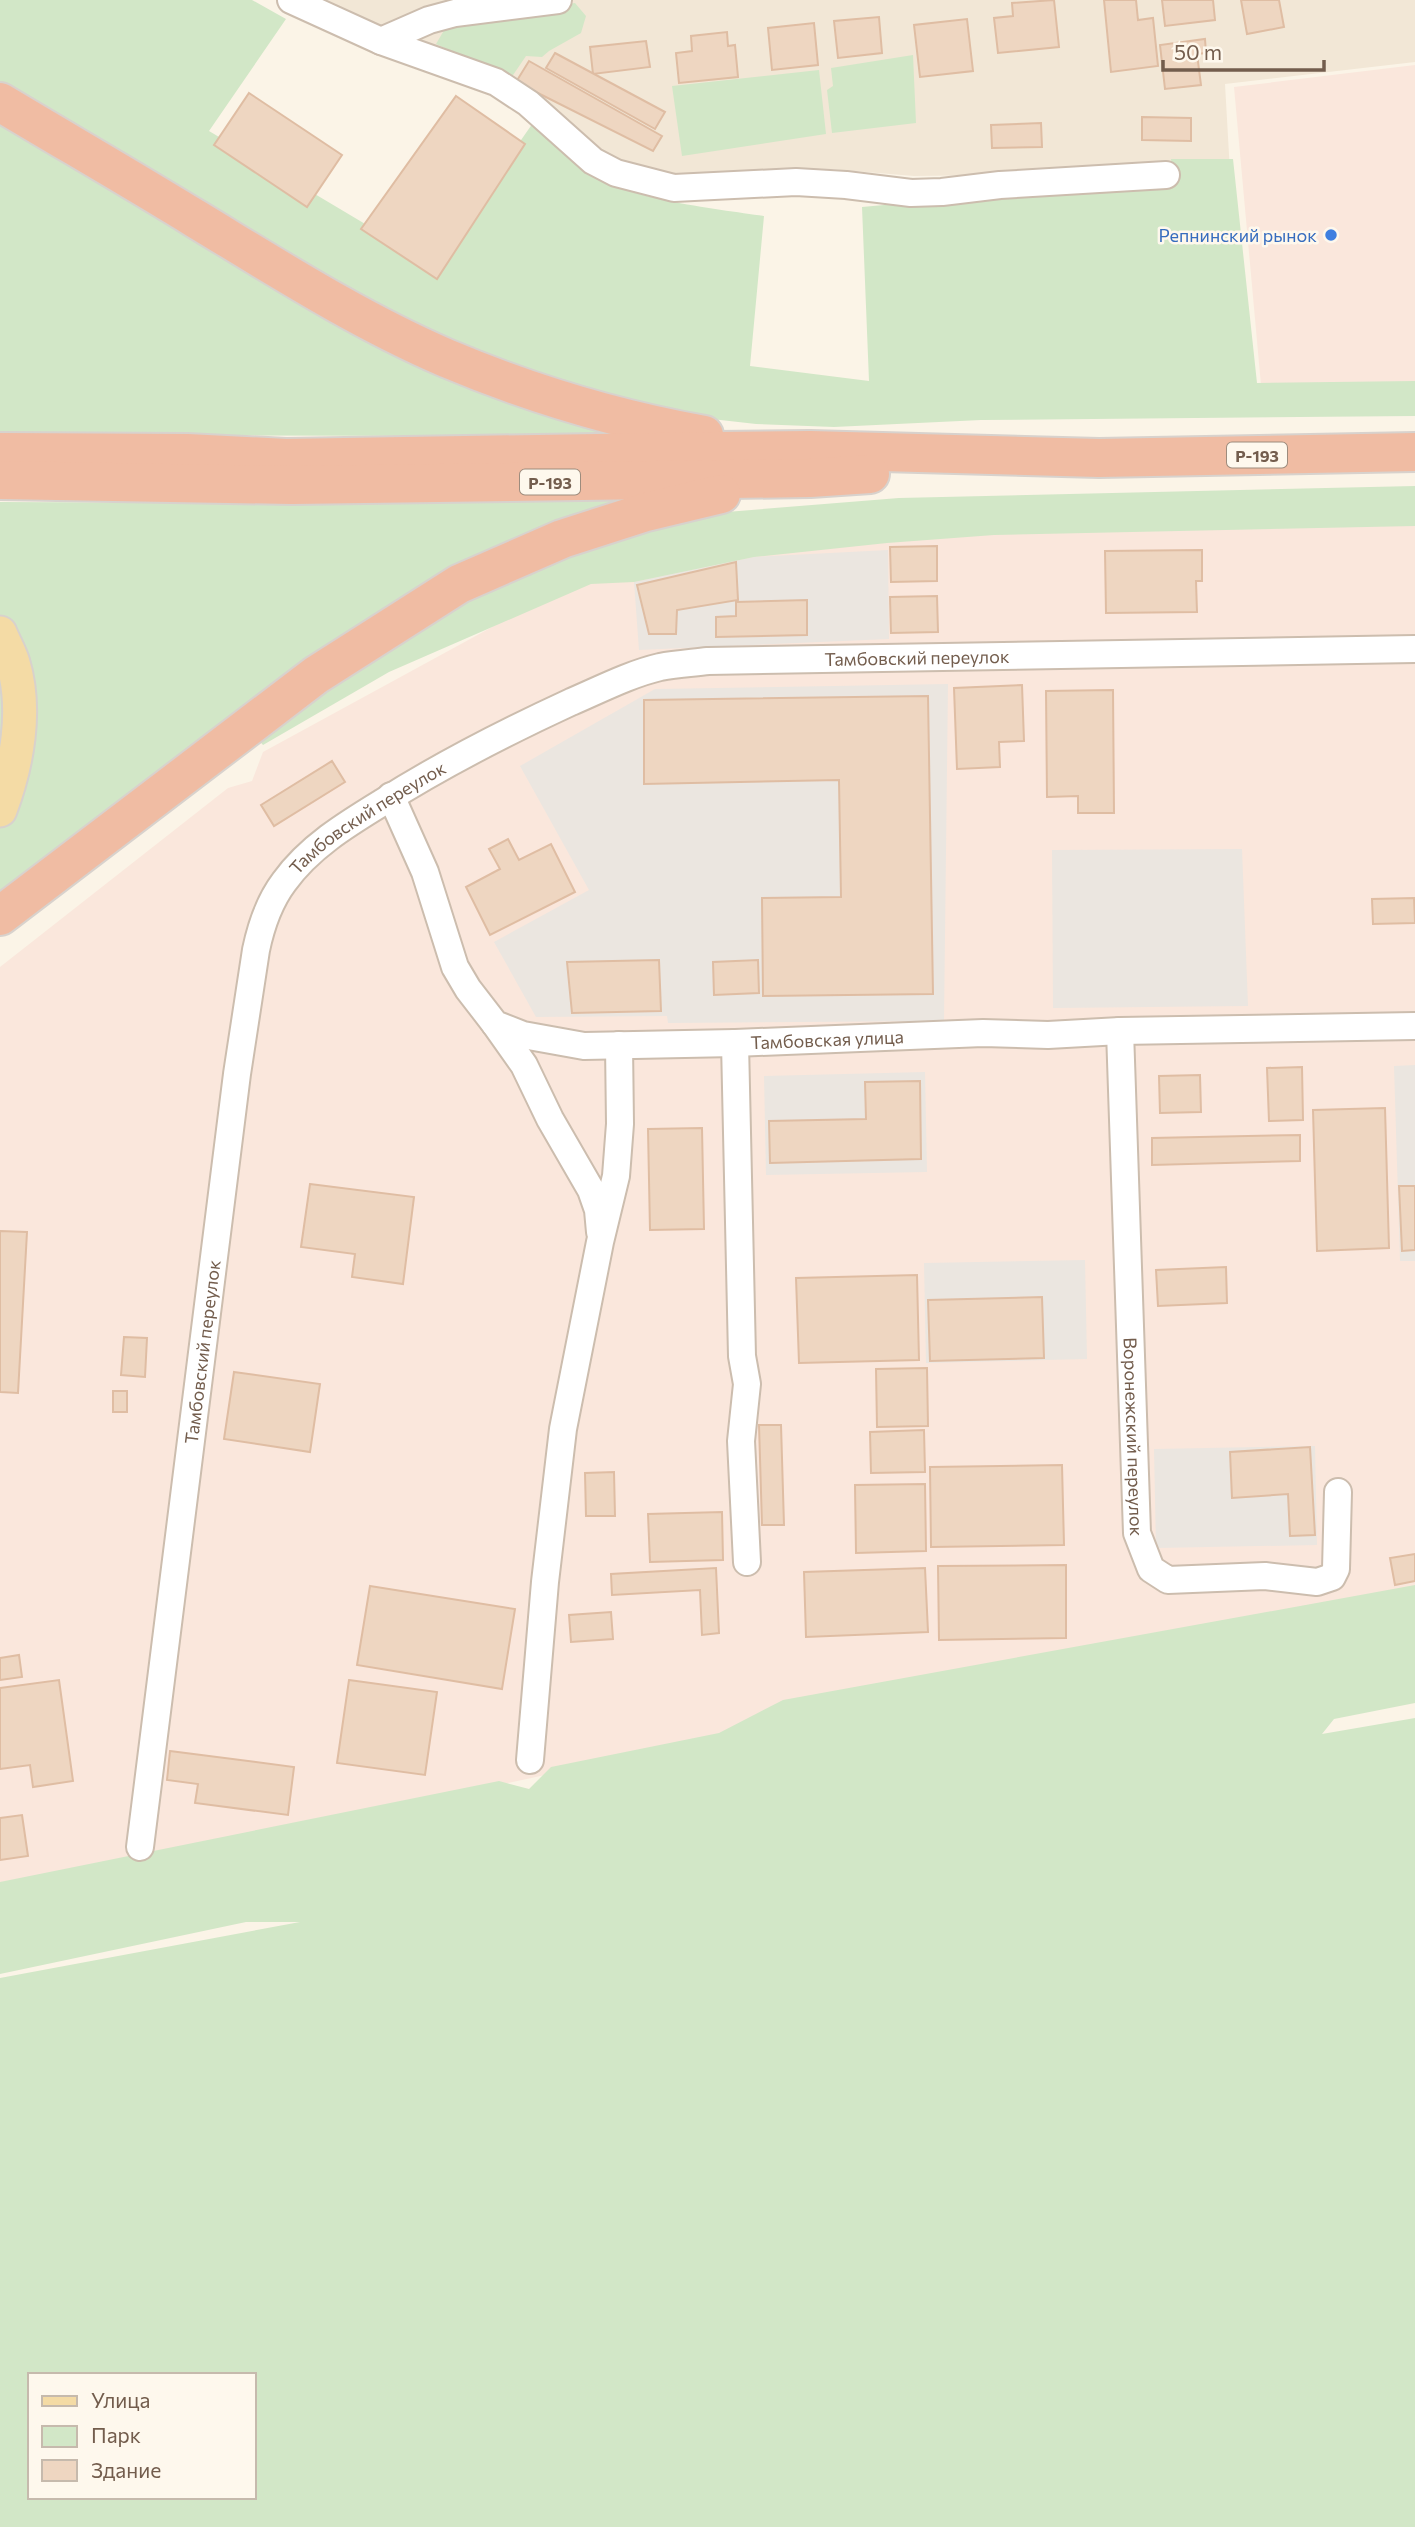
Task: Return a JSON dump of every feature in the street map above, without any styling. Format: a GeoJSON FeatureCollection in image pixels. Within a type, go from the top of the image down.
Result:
{"type":"FeatureCollection","features":[{"type":"Feature","properties":{"kind":"highway"},"geometry":{"type":"LineString","coordinates":[[0,102],[315,290],[443,356],[508,383],[622,418],[810,464]]}},
{"type":"Feature","properties":{"kind":"highway","name":"Р-193"},"geometry":{"type":"LineString","coordinates":[[0,452],[810,464]]}},
{"type":"Feature","properties":{"kind":"highway","name":"Р-193"},"geometry":{"type":"LineString","coordinates":[[0,480],[292,485],[810,464],[1415,452]]}},
{"type":"Feature","properties":{"kind":"highway"},"geometry":{"type":"LineString","coordinates":[[0,916],[316,675],[459,584],[562,539],[810,464]]}},
{"type":"Feature","properties":{"kind":"main road"},"geometry":{"type":"LineString","coordinates":[[0,633],[13,663],[19,709],[16,754],[0,810]]}},
{"type":"Feature","properties":{"kind":"street"},"geometry":{"type":"LineString","coordinates":[[291,0],[381,41],[496,82],[528,103],[593,161],[616,173],[674,188],[796,181],[846,184],[886,191],[942,192],[1000,185],[1166,176]]}},
{"type":"Feature","properties":{"kind":"street"},"geometry":{"type":"LineString","coordinates":[[381,41],[429,20],[455,13],[558,0]]}},
{"type":"Feature","properties":{"kind":"street","name":"Тамбовский переулок"},"geometry":{"type":"LineString","coordinates":[[140,1847],[237,1074],[260,932],[270,905],[284,882],[313,850],[391,796],[516,727],[603,688],[660,667],[722,660],[1415,649]]}},
{"type":"Feature","properties":{"kind":"street"},"geometry":{"type":"LineString","coordinates":[[391,796],[425,873],[455,967],[524,1065],[550,1119],[591,1190],[598,1210],[600,1242]]}},
{"type":"Feature","properties":{"kind":"street","name":"Тамбовская улица"},"geometry":{"type":"LineString","coordinates":[[495,1024],[523,1035],[584,1046],[982,1033],[1048,1035],[1120,1031],[1415,1027]]}},
{"type":"Feature","properties":{"kind":"street","name":"Воронежский переулок"},"geometry":{"type":"LineString","coordinates":[[1120,1031],[1137,1533],[1151,1569],[1168,1580],[1265,1576],[1317,1582],[1332,1577],[1336,1569],[1338,1492]]}},
{"type":"Feature","properties":{"kind":"street"},"geometry":{"type":"LineString","coordinates":[[735,1043],[743,1356],[747,1384],[741,1441],[747,1562]]}},
{"type":"Feature","properties":{"kind":"street"},"geometry":{"type":"LineString","coordinates":[[530,1760],[555,1482],[565,1416],[591,1299],[600,1242],[617,1176],[620,1124],[619,1045]]}},
{"type":"Feature","properties":{"kind":"shaded area"},"geometry":{"type":"Polygon","coordinates":[[[323,0],[1415,0],[1415,62],[1225,84],[1230,172],[914,176],[830,169],[677,176],[599,155],[419,42],[323,0]]]}},
{"type":"Feature","properties":{"kind":"shaded area","name":"Репнинский рынок"},"geometry":{"type":"Polygon","coordinates":[[[1415,65],[1415,383],[1261,385],[1234,87],[1415,65]]]}},
{"type":"Feature","properties":{"kind":"shaded area"},"geometry":{"type":"Polygon","coordinates":[[[1415,489],[1415,1586],[117,1868],[0,1889],[0,967],[228,788],[252,781],[263,752],[593,572],[1415,489]]]}},
{"type":"Feature","properties":{"kind":"shaded area"},"geometry":{"type":"Polygon","coordinates":[[[888,550],[889,639],[639,650],[634,582],[754,557],[888,550]]]}},
{"type":"Feature","properties":{"kind":"shaded area"},"geometry":{"type":"Polygon","coordinates":[[[948,684],[944,1021],[668,1023],[667,1016],[536,1017],[494,942],[589,890],[520,766],[655,689],[948,684]]]}},
{"type":"Feature","properties":{"kind":"shaded area"},"geometry":{"type":"Polygon","coordinates":[[[1242,849],[1248,1006],[1053,1008],[1052,850],[1242,849]]]}},
{"type":"Feature","properties":{"kind":"shaded area"},"geometry":{"type":"Polygon","coordinates":[[[1415,1065],[1415,1261],[1400,1261],[1394,1066],[1415,1065]]]}},
{"type":"Feature","properties":{"kind":"shaded area"},"geometry":{"type":"Polygon","coordinates":[[[925,1072],[927,1172],[766,1175],[764,1076],[925,1072]]]}},
{"type":"Feature","properties":{"kind":"shaded area"},"geometry":{"type":"Polygon","coordinates":[[[1085,1260],[1087,1359],[926,1363],[924,1263],[1085,1260]]]}},
{"type":"Feature","properties":{"kind":"shaded area"},"geometry":{"type":"Polygon","coordinates":[[[1315,1446],[1317,1545],[1156,1548],[1154,1449],[1315,1446]]]}},
{"type":"Feature","properties":{"kind":"green space"},"geometry":{"type":"Polygon","coordinates":[[[0,0],[252,0],[286,19],[209,131],[434,265],[535,120],[579,167],[616,187],[694,206],[764,216],[750,366],[869,381],[862,207],[993,195],[1173,186],[1171,159],[1233,159],[1257,383],[1415,381],[1415,416],[981,420],[834,427],[756,424],[685,416],[635,433],[0,437],[0,0]]]}},
{"type":"Feature","properties":{"kind":"green space"},"geometry":{"type":"Polygon","coordinates":[[[575,3],[586,16],[581,33],[542,57],[526,56],[511,78],[436,44],[450,20],[575,3]]]}},
{"type":"Feature","properties":{"kind":"green space"},"geometry":{"type":"Polygon","coordinates":[[[913,55],[916,123],[832,133],[827,90],[833,86],[831,68],[913,55]]]}},
{"type":"Feature","properties":{"kind":"green space"},"geometry":{"type":"Polygon","coordinates":[[[819,70],[826,134],[682,156],[672,86],[819,70]]]}},
{"type":"Feature","properties":{"kind":"green space"},"geometry":{"type":"Polygon","coordinates":[[[1415,486],[1415,526],[994,535],[754,557],[634,582],[591,584],[389,672],[263,745],[255,736],[397,638],[560,553],[714,513],[899,498],[1415,486]]]}},
{"type":"Feature","properties":{"kind":"green space"},"geometry":{"type":"Polygon","coordinates":[[[635,494],[535,537],[0,903],[0,502],[230,503],[635,494]]]}},
{"type":"Feature","properties":{"kind":"green space"},"geometry":{"type":"Polygon","coordinates":[[[1415,1585],[1415,1703],[1334,1719],[1322,1734],[1415,1718],[1415,2527],[0,2527],[0,1978],[300,1922],[246,1922],[0,1974],[0,1882],[499,1781],[529,1789],[551,1767],[719,1733],[783,1700],[1415,1585]]]}},
{"type":"Feature","properties":{"kind":"building"},"geometry":{"type":"Polygon","coordinates":[[[1054,0],[1059,47],[998,53],[994,18],[1013,16],[1012,3],[1054,0]]]}},
{"type":"Feature","properties":{"kind":"building"},"geometry":{"type":"Polygon","coordinates":[[[1104,0],[1136,0],[1138,20],[1153,18],[1158,66],[1111,72],[1104,0]]]}},
{"type":"Feature","properties":{"kind":"building"},"geometry":{"type":"Polygon","coordinates":[[[1162,0],[1213,0],[1215,20],[1165,26],[1162,0]]]}},
{"type":"Feature","properties":{"kind":"building"},"geometry":{"type":"Polygon","coordinates":[[[1241,0],[1279,0],[1284,27],[1247,34],[1241,0]]]}},
{"type":"Feature","properties":{"kind":"building"},"geometry":{"type":"Polygon","coordinates":[[[879,17],[882,53],[838,58],[834,21],[879,17]]]}},
{"type":"Feature","properties":{"kind":"building"},"geometry":{"type":"Polygon","coordinates":[[[967,19],[973,71],[920,77],[914,25],[967,19]]]}},
{"type":"Feature","properties":{"kind":"building"},"geometry":{"type":"Polygon","coordinates":[[[814,23],[818,65],[772,70],[768,28],[814,23]]]}},
{"type":"Feature","properties":{"kind":"building"},"geometry":{"type":"Polygon","coordinates":[[[727,32],[728,46],[735,45],[738,77],[679,83],[676,53],[692,51],[691,36],[727,32]]]}},
{"type":"Feature","properties":{"kind":"building"},"geometry":{"type":"Polygon","coordinates":[[[1205,39],[1206,53],[1197,54],[1201,85],[1165,89],[1160,45],[1205,39]]]}},
{"type":"Feature","properties":{"kind":"building"},"geometry":{"type":"Polygon","coordinates":[[[646,41],[650,67],[593,74],[590,47],[646,41]]]}},
{"type":"Feature","properties":{"kind":"building"},"geometry":{"type":"Polygon","coordinates":[[[555,53],[665,112],[655,129],[546,68],[555,53]]]}},
{"type":"Feature","properties":{"kind":"building"},"geometry":{"type":"Polygon","coordinates":[[[529,61],[662,136],[653,151],[516,82],[529,61]]]}},
{"type":"Feature","properties":{"kind":"building"},"geometry":{"type":"Polygon","coordinates":[[[249,93],[342,155],[307,207],[214,145],[249,93]]]}},
{"type":"Feature","properties":{"kind":"building"},"geometry":{"type":"Polygon","coordinates":[[[456,96],[525,144],[437,279],[361,229],[456,96]]]}},
{"type":"Feature","properties":{"kind":"building"},"geometry":{"type":"Polygon","coordinates":[[[1142,117],[1191,118],[1191,141],[1142,140],[1142,117]]]}},
{"type":"Feature","properties":{"kind":"building"},"geometry":{"type":"Polygon","coordinates":[[[1041,123],[1042,147],[992,148],[991,125],[1041,123]]]}},
{"type":"Feature","properties":{"kind":"building"},"geometry":{"type":"Polygon","coordinates":[[[937,546],[937,581],[891,582],[890,547],[937,546]]]}},
{"type":"Feature","properties":{"kind":"building"},"geometry":{"type":"Polygon","coordinates":[[[1202,550],[1202,581],[1196,581],[1197,612],[1106,613],[1105,551],[1202,550]]]}},
{"type":"Feature","properties":{"kind":"building"},"geometry":{"type":"Polygon","coordinates":[[[736,562],[738,600],[677,610],[676,634],[649,634],[637,585],[736,562]]]}},
{"type":"Feature","properties":{"kind":"building"},"geometry":{"type":"Polygon","coordinates":[[[937,596],[938,632],[891,633],[890,597],[937,596]]]}},
{"type":"Feature","properties":{"kind":"building"},"geometry":{"type":"Polygon","coordinates":[[[807,600],[807,635],[716,637],[716,617],[736,616],[736,602],[807,600]]]}},
{"type":"Feature","properties":{"kind":"building"},"geometry":{"type":"Polygon","coordinates":[[[1022,685],[1024,741],[999,742],[1000,767],[957,769],[954,688],[1022,685]]]}},
{"type":"Feature","properties":{"kind":"building"},"geometry":{"type":"Polygon","coordinates":[[[1113,690],[1114,813],[1078,813],[1078,796],[1047,797],[1046,691],[1113,690]]]}},
{"type":"Feature","properties":{"kind":"building"},"geometry":{"type":"Polygon","coordinates":[[[928,696],[933,994],[763,996],[762,898],[841,897],[839,780],[644,784],[644,700],[928,696]]]}},
{"type":"Feature","properties":{"kind":"building"},"geometry":{"type":"Polygon","coordinates":[[[332,761],[345,782],[274,826],[261,805],[332,761]]]}},
{"type":"Feature","properties":{"kind":"building"},"geometry":{"type":"Polygon","coordinates":[[[508,839],[519,860],[551,844],[575,892],[490,935],[466,887],[500,869],[489,849],[508,839]]]}},
{"type":"Feature","properties":{"kind":"building"},"geometry":{"type":"Polygon","coordinates":[[[1414,898],[1415,923],[1373,924],[1372,899],[1414,898]]]}},
{"type":"Feature","properties":{"kind":"building"},"geometry":{"type":"Polygon","coordinates":[[[659,960],[661,1011],[572,1013],[567,962],[659,960]]]}},
{"type":"Feature","properties":{"kind":"building"},"geometry":{"type":"Polygon","coordinates":[[[758,960],[759,993],[714,995],[713,962],[758,960]]]}},
{"type":"Feature","properties":{"kind":"building"},"geometry":{"type":"Polygon","coordinates":[[[1302,1067],[1303,1120],[1269,1121],[1267,1068],[1302,1067]]]}},
{"type":"Feature","properties":{"kind":"building"},"geometry":{"type":"Polygon","coordinates":[[[1200,1075],[1201,1112],[1160,1113],[1159,1076],[1200,1075]]]}},
{"type":"Feature","properties":{"kind":"building"},"geometry":{"type":"Polygon","coordinates":[[[920,1081],[921,1159],[770,1163],[769,1121],[866,1119],[865,1082],[920,1081]]]}},
{"type":"Feature","properties":{"kind":"building"},"geometry":{"type":"Polygon","coordinates":[[[1385,1108],[1389,1248],[1317,1251],[1313,1110],[1385,1108]]]}},
{"type":"Feature","properties":{"kind":"building"},"geometry":{"type":"Polygon","coordinates":[[[702,1128],[704,1229],[650,1230],[648,1129],[702,1128]]]}},
{"type":"Feature","properties":{"kind":"building"},"geometry":{"type":"Polygon","coordinates":[[[1300,1135],[1300,1161],[1152,1165],[1152,1138],[1300,1135]]]}},
{"type":"Feature","properties":{"kind":"building"},"geometry":{"type":"Polygon","coordinates":[[[310,1184],[414,1197],[403,1284],[352,1277],[355,1254],[301,1247],[310,1184]]]}},
{"type":"Feature","properties":{"kind":"building"},"geometry":{"type":"Polygon","coordinates":[[[1399,1186],[1415,1186],[1415,1250],[1402,1251],[1399,1186]]]}},
{"type":"Feature","properties":{"kind":"building"},"geometry":{"type":"Polygon","coordinates":[[[0,1231],[27,1232],[18,1393],[0,1392],[0,1231]]]}},
{"type":"Feature","properties":{"kind":"building"},"geometry":{"type":"Polygon","coordinates":[[[1226,1267],[1227,1303],[1158,1306],[1156,1270],[1226,1267]]]}},
{"type":"Feature","properties":{"kind":"building"},"geometry":{"type":"Polygon","coordinates":[[[917,1275],[919,1360],[799,1363],[796,1278],[917,1275]]]}},
{"type":"Feature","properties":{"kind":"building"},"geometry":{"type":"Polygon","coordinates":[[[1042,1297],[1044,1358],[930,1361],[928,1300],[1042,1297]]]}},
{"type":"Feature","properties":{"kind":"building"},"geometry":{"type":"Polygon","coordinates":[[[124,1337],[147,1338],[145,1377],[121,1375],[124,1337]]]}},
{"type":"Feature","properties":{"kind":"building"},"geometry":{"type":"Polygon","coordinates":[[[927,1368],[928,1426],[877,1427],[876,1369],[927,1368]]]}},
{"type":"Feature","properties":{"kind":"building"},"geometry":{"type":"Polygon","coordinates":[[[234,1372],[320,1384],[310,1452],[224,1439],[234,1372]]]}},
{"type":"Feature","properties":{"kind":"building"},"geometry":{"type":"Polygon","coordinates":[[[113,1391],[127,1391],[127,1412],[113,1412],[113,1391]]]}},
{"type":"Feature","properties":{"kind":"building"},"geometry":{"type":"Polygon","coordinates":[[[759,1425],[781,1425],[784,1525],[762,1525],[759,1425]]]}},
{"type":"Feature","properties":{"kind":"building"},"geometry":{"type":"Polygon","coordinates":[[[924,1430],[925,1472],[871,1473],[870,1432],[924,1430]]]}},
{"type":"Feature","properties":{"kind":"building"},"geometry":{"type":"Polygon","coordinates":[[[1310,1447],[1315,1535],[1290,1536],[1288,1494],[1232,1498],[1230,1452],[1310,1447]]]}},
{"type":"Feature","properties":{"kind":"building"},"geometry":{"type":"Polygon","coordinates":[[[1062,1465],[1064,1545],[931,1547],[930,1467],[1062,1465]]]}},
{"type":"Feature","properties":{"kind":"building"},"geometry":{"type":"Polygon","coordinates":[[[614,1472],[615,1516],[586,1516],[585,1473],[614,1472]]]}},
{"type":"Feature","properties":{"kind":"building"},"geometry":{"type":"Polygon","coordinates":[[[925,1484],[926,1551],[856,1553],[855,1485],[925,1484]]]}},
{"type":"Feature","properties":{"kind":"building"},"geometry":{"type":"Polygon","coordinates":[[[722,1512],[723,1560],[650,1562],[648,1514],[722,1512]]]}},
{"type":"Feature","properties":{"kind":"building"},"geometry":{"type":"Polygon","coordinates":[[[1415,1554],[1415,1581],[1395,1585],[1390,1558],[1415,1554]]]}},
{"type":"Feature","properties":{"kind":"building"},"geometry":{"type":"Polygon","coordinates":[[[1066,1565],[1066,1638],[939,1640],[938,1566],[1066,1565]]]}},
{"type":"Feature","properties":{"kind":"building"},"geometry":{"type":"Polygon","coordinates":[[[716,1568],[719,1633],[702,1635],[700,1590],[612,1595],[611,1574],[716,1568]]]}},
{"type":"Feature","properties":{"kind":"building"},"geometry":{"type":"Polygon","coordinates":[[[925,1568],[928,1632],[806,1637],[804,1572],[925,1568]]]}},
{"type":"Feature","properties":{"kind":"building"},"geometry":{"type":"Polygon","coordinates":[[[370,1586],[515,1609],[502,1689],[357,1665],[370,1586]]]}},
{"type":"Feature","properties":{"kind":"building"},"geometry":{"type":"Polygon","coordinates":[[[611,1612],[613,1639],[571,1642],[569,1615],[611,1612]]]}},
{"type":"Feature","properties":{"kind":"building"},"geometry":{"type":"Polygon","coordinates":[[[19,1655],[22,1677],[0,1680],[0,1658],[19,1655]]]}},
{"type":"Feature","properties":{"kind":"building"},"geometry":{"type":"Polygon","coordinates":[[[59,1680],[73,1781],[33,1787],[30,1765],[0,1769],[0,1688],[59,1680]]]}},
{"type":"Feature","properties":{"kind":"building"},"geometry":{"type":"Polygon","coordinates":[[[349,1680],[437,1692],[425,1775],[337,1763],[349,1680]]]}},
{"type":"Feature","properties":{"kind":"building"},"geometry":{"type":"Polygon","coordinates":[[[170,1751],[294,1767],[288,1815],[195,1803],[198,1784],[167,1780],[170,1751]]]}},
{"type":"Feature","properties":{"kind":"building"},"geometry":{"type":"Polygon","coordinates":[[[22,1815],[28,1856],[0,1860],[0,1818],[22,1815]]]}},
{"type":"Feature","properties":{"kind":"place","name":"Репнинский рынок"},"geometry":{"type":"Point","coordinates":[1331,235]}}]}
